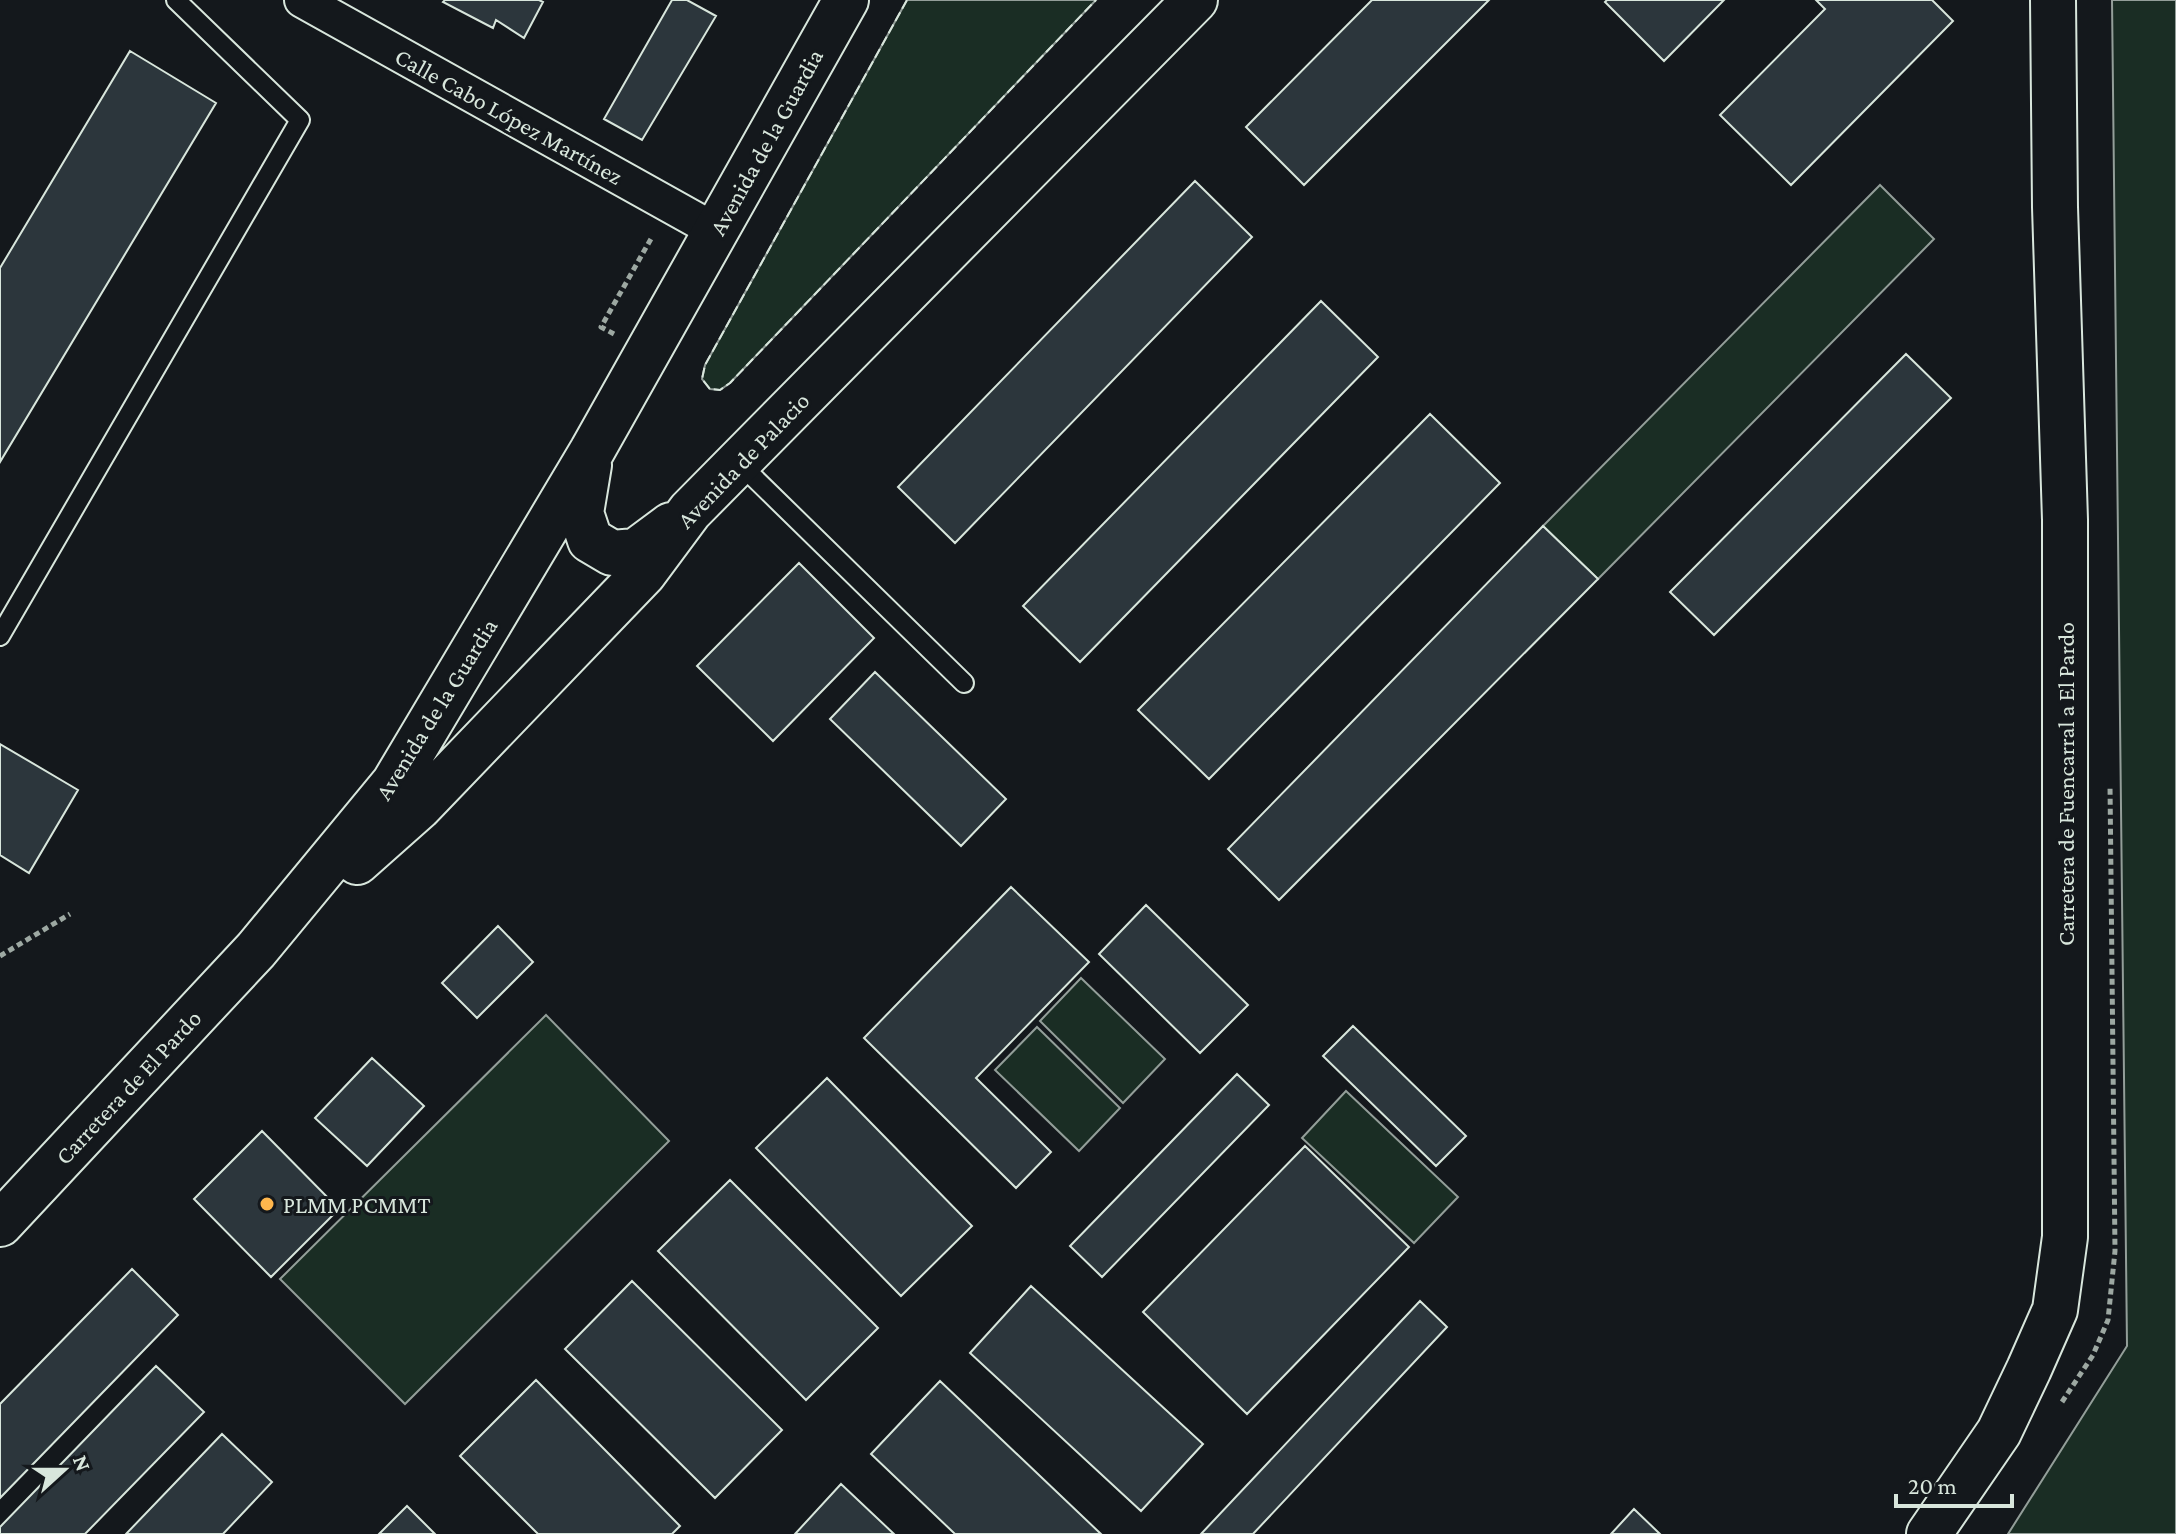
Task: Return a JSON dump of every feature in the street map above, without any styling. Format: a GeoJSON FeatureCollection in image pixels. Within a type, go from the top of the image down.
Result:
{"type":"FeatureCollection","features":[{"type":"Feature","properties":{"kind":"street","name":"Calle Cabo López Martínez"},"geometry":{"type":"LineString","coordinates":[[302,0],[716,231]]}},
{"type":"Feature","properties":{"kind":"street","name":"Avenida de la Guardia"},"geometry":{"type":"LineString","coordinates":[[256,950],[394,783],[592,451],[846,0]]}},
{"type":"Feature","properties":{"kind":"street","name":"Avenida de Palacio"},"geometry":{"type":"LineString","coordinates":[[256,950],[419,807],[644,573],[690,511],[1195,0]]}},
{"type":"Feature","properties":{"kind":"street","name":"Carretera de Fuencarral a El Pardo"},"geometry":{"type":"LineString","coordinates":[[1929,1534],[1999,1432],[2029,1369],[2055,1310],[2065,1237],[2065,520],[2055,207],[2053,0]]}},
{"type":"Feature","properties":{"kind":"street","name":"Avenida de la Guardia"},"geometry":{"type":"LineString","coordinates":[[592,451],[581,513],[590,540],[612,553],[636,551],[690,511]]}},
{"type":"Feature","properties":{"kind":"street","name":"Carretera de El Pardo"},"geometry":{"type":"LineString","coordinates":[[0,1224],[256,950]]}},
{"type":"Feature","properties":{"kind":"lane"},"geometry":{"type":"LineString","coordinates":[[0,636],[300,120],[176,0]]}},
{"type":"Feature","properties":{"kind":"lane"},"geometry":{"type":"LineString","coordinates":[[738,462],[964,683]]}},
{"type":"Feature","properties":{"kind":"path"},"geometry":{"type":"LineString","coordinates":[[0,956],[70,914]]}},
{"type":"Feature","properties":{"kind":"green space"},"geometry":{"type":"Polygon","coordinates":[[[907,0],[1096,0],[730,383],[720,390],[710,389],[702,379],[705,365],[907,0]]]}},
{"type":"Feature","properties":{"kind":"green space"},"geometry":{"type":"Polygon","coordinates":[[[2112,0],[2176,0],[2176,1534],[2008,1534],[2127,1346],[2112,0]]]}},
{"type":"Feature","properties":{"kind":"green space"},"geometry":{"type":"Polygon","coordinates":[[[1880,185],[1934,239],[1598,579],[1543,526],[1880,185]]]}},
{"type":"Feature","properties":{"kind":"green space"},"geometry":{"type":"Polygon","coordinates":[[[1081,978],[1165,1059],[1123,1103],[1040,1021],[1081,978]]]}},
{"type":"Feature","properties":{"kind":"green space"},"geometry":{"type":"Polygon","coordinates":[[[546,1015],[669,1141],[405,1404],[280,1279],[546,1015]]]}},
{"type":"Feature","properties":{"kind":"green space"},"geometry":{"type":"Polygon","coordinates":[[[1037,1027],[1120,1108],[1079,1151],[995,1070],[1037,1027]]]}},
{"type":"Feature","properties":{"kind":"green space"},"geometry":{"type":"Polygon","coordinates":[[[1346,1091],[1458,1197],[1414,1243],[1302,1138],[1346,1091]]]}},
{"type":"Feature","properties":{"kind":"building"},"geometry":{"type":"Polygon","coordinates":[[[672,0],[687,0],[716,16],[642,140],[604,119],[672,0]]]}},
{"type":"Feature","properties":{"kind":"building"},"geometry":{"type":"Polygon","coordinates":[[[1372,0],[1489,0],[1304,185],[1246,127],[1372,0]]]}},
{"type":"Feature","properties":{"kind":"building"},"geometry":{"type":"Polygon","coordinates":[[[1724,0],[1664,61],[1605,2],[1724,0]]]}},
{"type":"Feature","properties":{"kind":"building"},"geometry":{"type":"Polygon","coordinates":[[[1816,0],[1932,0],[1953,21],[1791,185],[1720,115],[1825,9],[1816,0]]]}},
{"type":"Feature","properties":{"kind":"building"},"geometry":{"type":"Polygon","coordinates":[[[443,2],[543,2],[524,38],[496,20],[493,28],[443,2]]]}},
{"type":"Feature","properties":{"kind":"building"},"geometry":{"type":"Polygon","coordinates":[[[130,51],[216,103],[0,462],[0,268],[130,51]]]}},
{"type":"Feature","properties":{"kind":"building"},"geometry":{"type":"Polygon","coordinates":[[[1195,181],[1252,237],[955,543],[898,487],[1195,181]]]}},
{"type":"Feature","properties":{"kind":"building"},"geometry":{"type":"Polygon","coordinates":[[[1321,301],[1378,357],[1080,662],[1023,606],[1321,301]]]}},
{"type":"Feature","properties":{"kind":"building"},"geometry":{"type":"Polygon","coordinates":[[[1906,354],[1951,398],[1714,635],[1670,592],[1906,354]]]}},
{"type":"Feature","properties":{"kind":"building"},"geometry":{"type":"Polygon","coordinates":[[[1430,414],[1500,483],[1209,779],[1138,710],[1430,414]]]}},
{"type":"Feature","properties":{"kind":"building"},"geometry":{"type":"Polygon","coordinates":[[[1543,526],[1598,579],[1279,900],[1228,849],[1543,526]]]}},
{"type":"Feature","properties":{"kind":"building"},"geometry":{"type":"Polygon","coordinates":[[[799,563],[874,638],[773,741],[697,666],[799,563]]]}},
{"type":"Feature","properties":{"kind":"building"},"geometry":{"type":"Polygon","coordinates":[[[875,672],[1006,799],[961,846],[830,719],[875,672]]]}},
{"type":"Feature","properties":{"kind":"building"},"geometry":{"type":"Polygon","coordinates":[[[0,744],[78,790],[29,873],[0,855],[0,744]]]}},
{"type":"Feature","properties":{"kind":"building"},"geometry":{"type":"Polygon","coordinates":[[[1011,887],[1089,962],[976,1078],[1051,1152],[1016,1188],[864,1038],[1011,887]]]}},
{"type":"Feature","properties":{"kind":"building"},"geometry":{"type":"Polygon","coordinates":[[[1146,905],[1248,1005],[1200,1053],[1099,954],[1146,905]]]}},
{"type":"Feature","properties":{"kind":"building"},"geometry":{"type":"Polygon","coordinates":[[[498,926],[533,962],[477,1018],[442,983],[498,926]]]}},
{"type":"Feature","properties":{"kind":"building"},"geometry":{"type":"Polygon","coordinates":[[[1353,1026],[1466,1136],[1436,1166],[1323,1056],[1353,1026]]]}},
{"type":"Feature","properties":{"kind":"building"},"geometry":{"type":"Polygon","coordinates":[[[372,1058],[424,1106],[367,1166],[315,1118],[372,1058]]]}},
{"type":"Feature","properties":{"kind":"building"},"geometry":{"type":"Polygon","coordinates":[[[1237,1074],[1269,1105],[1102,1277],[1070,1246],[1237,1074]]]}},
{"type":"Feature","properties":{"kind":"building"},"geometry":{"type":"Polygon","coordinates":[[[827,1078],[972,1226],[901,1296],[756,1148],[827,1078]]]}},
{"type":"Feature","properties":{"kind":"building","name":"PLMM PCMMT"},"geometry":{"type":"Polygon","coordinates":[[[262,1131],[339,1209],[271,1277],[194,1199],[262,1131]]]}},
{"type":"Feature","properties":{"kind":"building"},"geometry":{"type":"Polygon","coordinates":[[[1305,1146],[1409,1247],[1247,1414],[1143,1312],[1305,1146]]]}},
{"type":"Feature","properties":{"kind":"building"},"geometry":{"type":"Polygon","coordinates":[[[730,1180],[878,1328],[806,1400],[658,1251],[730,1180]]]}},
{"type":"Feature","properties":{"kind":"building"},"geometry":{"type":"Polygon","coordinates":[[[132,1269],[178,1315],[0,1498],[0,1404],[132,1269]]]}},
{"type":"Feature","properties":{"kind":"building"},"geometry":{"type":"Polygon","coordinates":[[[632,1281],[782,1430],[715,1498],[565,1349],[632,1281]]]}},
{"type":"Feature","properties":{"kind":"building"},"geometry":{"type":"Polygon","coordinates":[[[1031,1286],[1203,1444],[1141,1511],[970,1353],[1031,1286]]]}},
{"type":"Feature","properties":{"kind":"building"},"geometry":{"type":"Polygon","coordinates":[[[1420,1301],[1447,1327],[1253,1534],[1201,1534],[1420,1301]]]}},
{"type":"Feature","properties":{"kind":"building"},"geometry":{"type":"Polygon","coordinates":[[[156,1366],[204,1412],[85,1534],[0,1534],[0,1527],[156,1366]]]}},
{"type":"Feature","properties":{"kind":"building"},"geometry":{"type":"Polygon","coordinates":[[[536,1380],[680,1526],[672,1534],[538,1534],[460,1456],[536,1380]]]}},
{"type":"Feature","properties":{"kind":"building"},"geometry":{"type":"Polygon","coordinates":[[[940,1381],[1101,1534],[955,1534],[871,1454],[940,1381]]]}},
{"type":"Feature","properties":{"kind":"building"},"geometry":{"type":"Polygon","coordinates":[[[222,1434],[272,1482],[223,1534],[126,1534],[222,1434]]]}},
{"type":"Feature","properties":{"kind":"building"},"geometry":{"type":"Polygon","coordinates":[[[841,1484],[894,1534],[795,1534],[841,1484]]]}},
{"type":"Feature","properties":{"kind":"building"},"geometry":{"type":"Polygon","coordinates":[[[407,1506],[435,1534],[379,1534],[407,1506]]]}},
{"type":"Feature","properties":{"kind":"building"},"geometry":{"type":"Polygon","coordinates":[[[1634,1509],[1660,1534],[1611,1534],[1634,1509]]]}},
{"type":"Feature","properties":{"kind":"fence"},"geometry":{"type":"LineString","coordinates":[[907,0],[705,365],[702,379],[710,389],[720,390],[730,383],[1096,0]]}},
{"type":"Feature","properties":{"kind":"place","name":"PLMM PCMMT"},"geometry":{"type":"Point","coordinates":[267,1204]}}]}
